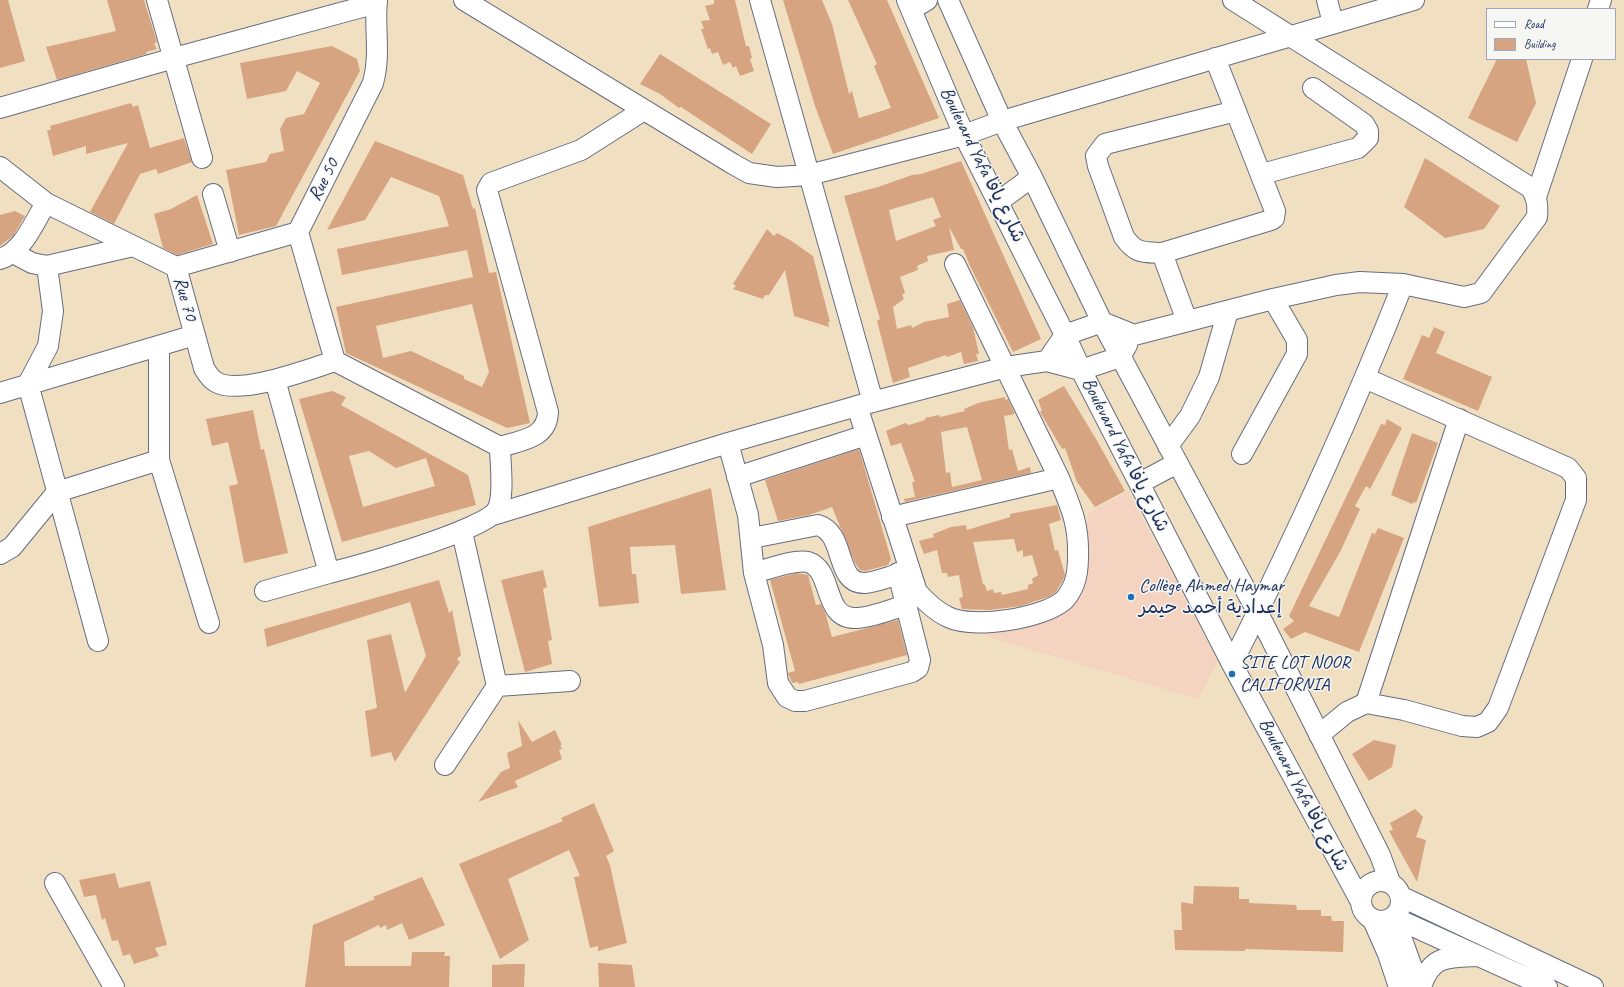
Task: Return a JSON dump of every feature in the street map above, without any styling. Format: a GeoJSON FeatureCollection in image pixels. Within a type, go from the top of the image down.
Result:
{"type":"FeatureCollection","features":[{"type":"Feature","properties":{"kind":"street"},"geometry":{"type":"LineString","coordinates":[[157,0],[202,158]]}},
{"type":"Feature","properties":{"kind":"street"},"geometry":{"type":"LineString","coordinates":[[464,0],[644,110],[750,172],[777,177],[809,175],[964,135],[1002,120],[1414,0]]}},
{"type":"Feature","properties":{"kind":"street"},"geometry":{"type":"LineString","coordinates":[[760,0],[809,175],[861,405],[892,517],[917,592],[930,606],[949,617],[969,621],[992,621],[1042,613],[1064,601],[1074,583],[1078,564],[1078,534],[1074,513],[1006,367],[954,264]]}},
{"type":"Feature","properties":{"kind":"street","name":"Boulevard Yafa شارع يافا"},"geometry":{"type":"LineString","coordinates":[[948,0],[1002,120],[1032,177],[1102,322],[1258,613],[1380,855],[1396,890]]}},
{"type":"Feature","properties":{"kind":"street"},"geometry":{"type":"LineString","coordinates":[[1047,360],[1065,335],[1102,322],[1134,335],[1273,299],[1336,285],[1360,282],[1403,284],[1464,297],[1481,293],[1537,217],[1538,206],[1536,197],[1531,188],[1233,0]]}},
{"type":"Feature","properties":{"kind":"street"},"geometry":{"type":"LineString","coordinates":[[1327,0],[1333,23]]}},
{"type":"Feature","properties":{"kind":"street"},"geometry":{"type":"LineString","coordinates":[[0,108],[377,2]]}},
{"type":"Feature","properties":{"kind":"street","name":"Rue 50"},"geometry":{"type":"LineString","coordinates":[[298,232],[373,83],[377,68],[379,50],[377,2]]}},
{"type":"Feature","properties":{"kind":"street","name":"Boulevard Yafa شارع يافا"},"geometry":{"type":"LineString","coordinates":[[915,3],[964,135],[1065,335],[1081,370],[1232,664],[1361,902]]}},
{"type":"Feature","properties":{"kind":"street"},"geometry":{"type":"LineString","coordinates":[[1215,58],[1262,174],[1275,211],[1274,218],[1162,253],[1139,251],[1131,247],[1124,238],[1098,166],[1096,156],[1105,144],[1236,111]]}},
{"type":"Feature","properties":{"kind":"street"},"geometry":{"type":"LineString","coordinates":[[1536,197],[1582,60]]}},
{"type":"Feature","properties":{"kind":"street"},"geometry":{"type":"LineString","coordinates":[[1262,174],[1358,148],[1368,138],[1368,131],[1364,124],[1313,88]]}},
{"type":"Feature","properties":{"kind":"street"},"geometry":{"type":"LineString","coordinates":[[176,267],[298,232],[335,361],[500,447],[535,435],[543,430],[548,420],[548,412],[487,190],[491,183],[581,150],[644,110]]}},
{"type":"Feature","properties":{"kind":"street","name":"Rue 70"},"geometry":{"type":"LineString","coordinates":[[0,167],[46,203],[176,267],[204,368],[214,382],[231,386],[274,380],[335,361]]}},
{"type":"Feature","properties":{"kind":"street"},"geometry":{"type":"LineString","coordinates":[[998,202],[1032,177]]}},
{"type":"Feature","properties":{"kind":"street"},"geometry":{"type":"LineString","coordinates":[[213,194],[230,252]]}},
{"type":"Feature","properties":{"kind":"street"},"geometry":{"type":"LineString","coordinates":[[6,256],[20,245],[46,203]]}},
{"type":"Feature","properties":{"kind":"street"},"geometry":{"type":"LineString","coordinates":[[6,256],[47,266],[133,246]]}},
{"type":"Feature","properties":{"kind":"street"},"geometry":{"type":"LineString","coordinates":[[1162,253],[1187,321]]}},
{"type":"Feature","properties":{"kind":"street"},"geometry":{"type":"LineString","coordinates":[[47,266],[53,311],[48,346],[28,384],[98,641]]}},
{"type":"Feature","properties":{"kind":"street"},"geometry":{"type":"LineString","coordinates":[[1232,664],[1258,613],[1365,378],[1403,284]]}},
{"type":"Feature","properties":{"kind":"street"},"geometry":{"type":"LineString","coordinates":[[1242,454],[1298,348],[1297,340],[1273,299]]}},
{"type":"Feature","properties":{"kind":"street"},"geometry":{"type":"LineString","coordinates":[[1168,446],[1190,416],[1209,377],[1228,311]]}},
{"type":"Feature","properties":{"kind":"street"},"geometry":{"type":"LineString","coordinates":[[0,393],[195,335]]}},
{"type":"Feature","properties":{"kind":"street"},"geometry":{"type":"LineString","coordinates":[[266,591],[462,532],[493,515],[728,443],[861,405],[1006,367],[1047,360],[1081,370],[1120,356],[1134,335]]}},
{"type":"Feature","properties":{"kind":"street"},"geometry":{"type":"LineString","coordinates":[[159,346],[159,460],[209,623]]}},
{"type":"Feature","properties":{"kind":"street"},"geometry":{"type":"LineString","coordinates":[[1319,735],[1347,712],[1366,703],[1404,710],[1462,726],[1478,727],[1488,722],[1498,708],[1576,500],[1576,478],[1568,468],[1365,378]]}},
{"type":"Feature","properties":{"kind":"street"},"geometry":{"type":"LineString","coordinates":[[274,380],[328,573]]}},
{"type":"Feature","properties":{"kind":"street"},"geometry":{"type":"LineString","coordinates":[[728,443],[748,515],[752,538],[754,573],[773,644],[775,674],[783,695],[795,701],[805,701],[915,670],[918,668],[920,660],[899,574],[860,437],[861,405]]}},
{"type":"Feature","properties":{"kind":"street"},"geometry":{"type":"LineString","coordinates":[[1366,703],[1459,419]]}},
{"type":"Feature","properties":{"kind":"street"},"geometry":{"type":"LineString","coordinates":[[738,477],[860,437]]}},
{"type":"Feature","properties":{"kind":"street"},"geometry":{"type":"LineString","coordinates":[[493,515],[497,510],[500,499],[500,447]]}},
{"type":"Feature","properties":{"kind":"street"},"geometry":{"type":"LineString","coordinates":[[0,554],[12,547],[57,492],[159,460]]}},
{"type":"Feature","properties":{"kind":"street"},"geometry":{"type":"LineString","coordinates":[[1140,483],[1177,463]]}},
{"type":"Feature","properties":{"kind":"street"},"geometry":{"type":"LineString","coordinates":[[892,517],[1059,478]]}},
{"type":"Feature","properties":{"kind":"street"},"geometry":{"type":"LineString","coordinates":[[752,538],[818,525],[824,527],[833,534],[846,572],[855,580],[870,582],[899,574]]}},
{"type":"Feature","properties":{"kind":"street"},"geometry":{"type":"LineString","coordinates":[[445,765],[497,686],[462,532]]}},
{"type":"Feature","properties":{"kind":"street"},"geometry":{"type":"LineString","coordinates":[[754,573],[796,563],[809,563],[819,570],[836,609],[850,618],[861,618],[906,605]]}},
{"type":"Feature","properties":{"kind":"street"},"geometry":{"type":"LineString","coordinates":[[497,686],[570,681]]}},
{"type":"Feature","properties":{"kind":"street"},"geometry":{"type":"LineString","coordinates":[[1547,987],[1480,956],[1387,919],[1367,916],[1361,902],[1363,892],[1371,883],[1384,881],[1396,890],[1593,987]]}},
{"type":"Feature","properties":{"kind":"street"},"geometry":{"type":"LineString","coordinates":[[55,883],[114,987]]}},
{"type":"Feature","properties":{"kind":"street"},"geometry":{"type":"LineString","coordinates":[[1387,919],[1400,910],[1396,890]]}},
{"type":"Feature","properties":{"kind":"street"},"geometry":{"type":"LineString","coordinates":[[1387,919],[1388,954],[1399,987]]}},
{"type":"Feature","properties":{"kind":"street"},"geometry":{"type":"LineString","coordinates":[[1387,919],[1400,934],[1420,987]]}},
{"type":"Feature","properties":{"kind":"street"},"geometry":{"type":"LineString","coordinates":[[1420,987],[1434,963],[1453,957],[1480,956]]}},
{"type":"Feature","properties":{"kind":"shaded area","name":"Collège Ahmed Haymar إعدادية أحمد حيمر"},"geometry":{"type":"Polygon","coordinates":[[[1128,491],[1218,661],[1198,699],[985,636],[1063,609],[1074,601],[1082,592],[1088,513],[1128,491]]]}},
{"type":"Feature","properties":{"kind":"building"},"geometry":{"type":"Polygon","coordinates":[[[0,0],[8,0],[25,61],[0,68],[0,0]]]}},
{"type":"Feature","properties":{"kind":"building"},"geometry":{"type":"Polygon","coordinates":[[[107,0],[144,0],[157,42],[154,44],[157,49],[146,52],[147,54],[57,80],[46,47],[116,31],[107,0]]]}},
{"type":"Feature","properties":{"kind":"building"},"geometry":{"type":"Polygon","coordinates":[[[714,0],[735,0],[746,46],[749,46],[752,58],[750,59],[754,71],[740,76],[736,66],[733,68],[730,62],[723,65],[718,52],[712,54],[710,48],[708,49],[701,29],[704,29],[701,21],[710,20],[705,6],[714,4],[714,0]]]}},
{"type":"Feature","properties":{"kind":"building"},"geometry":{"type":"Polygon","coordinates":[[[783,0],[822,0],[832,24],[849,94],[852,91],[859,118],[891,108],[874,66],[877,64],[848,0],[887,0],[939,118],[833,154],[815,106],[783,0]]]}},
{"type":"Feature","properties":{"kind":"building"},"geometry":{"type":"Polygon","coordinates":[[[332,46],[357,59],[360,71],[276,226],[239,235],[226,170],[266,162],[270,154],[284,151],[280,129],[286,118],[304,114],[320,83],[297,71],[286,91],[247,99],[240,63],[332,46]]]}},
{"type":"Feature","properties":{"kind":"building"},"geometry":{"type":"Polygon","coordinates":[[[660,54],[771,124],[752,154],[681,107],[679,108],[660,94],[640,84],[660,54]]]}},
{"type":"Feature","properties":{"kind":"building"},"geometry":{"type":"Polygon","coordinates":[[[1497,60],[1526,60],[1536,103],[1517,142],[1468,118],[1497,60]]]}},
{"type":"Feature","properties":{"kind":"building"},"geometry":{"type":"Polygon","coordinates":[[[131,103],[133,107],[138,105],[150,148],[184,138],[192,162],[158,174],[156,169],[140,174],[114,224],[90,212],[128,143],[86,154],[86,146],[53,156],[47,130],[51,130],[50,126],[131,103]]]}},
{"type":"Feature","properties":{"kind":"building"},"geometry":{"type":"Polygon","coordinates":[[[375,141],[463,175],[473,209],[475,208],[489,273],[496,272],[530,423],[507,428],[346,353],[336,307],[473,277],[467,250],[342,275],[337,249],[449,226],[439,196],[391,177],[365,220],[327,230],[375,141]],[[472,304],[376,326],[383,358],[411,351],[464,376],[464,379],[482,387],[489,372],[472,304]]]}},
{"type":"Feature","properties":{"kind":"building"},"geometry":{"type":"Polygon","coordinates":[[[1425,158],[1500,206],[1484,229],[1445,238],[1404,207],[1425,158]]]}},
{"type":"Feature","properties":{"kind":"building"},"geometry":{"type":"Polygon","coordinates":[[[961,161],[1041,339],[1013,352],[963,249],[961,249],[949,227],[954,250],[927,256],[928,261],[917,266],[918,270],[900,277],[905,293],[902,295],[904,299],[893,307],[897,329],[911,325],[912,328],[924,322],[949,317],[947,304],[960,300],[973,327],[979,354],[976,354],[978,361],[964,364],[961,352],[947,357],[946,355],[908,368],[910,377],[893,383],[877,321],[880,319],[844,196],[878,187],[912,175],[921,174],[961,161]],[[933,197],[889,210],[896,241],[936,226],[933,220],[941,217],[933,197]]]}},
{"type":"Feature","properties":{"kind":"building"},"geometry":{"type":"Polygon","coordinates":[[[197,195],[213,244],[177,255],[163,248],[154,214],[171,209],[197,195]]]}},
{"type":"Feature","properties":{"kind":"building"},"geometry":{"type":"Polygon","coordinates":[[[15,211],[25,216],[13,236],[0,246],[0,215],[15,211]]]}},
{"type":"Feature","properties":{"kind":"building"},"geometry":{"type":"Polygon","coordinates":[[[767,229],[774,236],[777,233],[813,256],[830,322],[828,322],[829,327],[794,316],[785,270],[769,295],[765,295],[763,299],[733,289],[736,286],[733,284],[767,229]]]}},
{"type":"Feature","properties":{"kind":"building"},"geometry":{"type":"Polygon","coordinates":[[[1434,327],[1445,332],[1436,353],[1492,377],[1478,411],[1403,379],[1422,335],[1429,338],[1434,327]]]}},
{"type":"Feature","properties":{"kind":"building"},"geometry":{"type":"Polygon","coordinates":[[[1064,386],[1125,491],[1095,507],[1077,482],[1065,448],[1062,449],[1040,412],[1042,411],[1038,400],[1064,386]]]}},
{"type":"Feature","properties":{"kind":"building"},"geometry":{"type":"Polygon","coordinates":[[[332,391],[346,397],[341,405],[468,475],[476,505],[342,542],[299,399],[332,391]],[[369,451],[349,456],[363,507],[435,486],[426,458],[396,468],[369,451]]]}},
{"type":"Feature","properties":{"kind":"building"},"geometry":{"type":"Polygon","coordinates":[[[1005,397],[1005,400],[1008,399],[1015,414],[1004,416],[1009,450],[1012,449],[1018,471],[1030,467],[1031,473],[905,502],[904,499],[915,497],[912,482],[915,482],[901,443],[891,446],[886,431],[905,423],[909,425],[925,420],[925,418],[939,415],[940,417],[965,411],[964,409],[978,403],[1005,397]],[[967,427],[941,432],[946,473],[950,472],[952,487],[982,480],[967,427]]]}},
{"type":"Feature","properties":{"kind":"building"},"geometry":{"type":"Polygon","coordinates":[[[253,410],[261,450],[264,449],[288,553],[244,563],[229,486],[238,484],[228,442],[212,446],[206,419],[253,410]]]}},
{"type":"Feature","properties":{"kind":"building"},"geometry":{"type":"Polygon","coordinates":[[[1387,419],[1402,428],[1370,489],[1366,486],[1355,506],[1360,509],[1340,552],[1309,606],[1339,617],[1372,533],[1375,534],[1378,528],[1404,538],[1359,652],[1305,632],[1291,639],[1283,629],[1294,621],[1289,616],[1381,424],[1385,425],[1387,419]]]}},
{"type":"Feature","properties":{"kind":"building"},"geometry":{"type":"Polygon","coordinates":[[[1412,433],[1438,443],[1416,503],[1414,502],[1412,504],[1391,495],[1412,433]]]}},
{"type":"Feature","properties":{"kind":"building"},"geometry":{"type":"Polygon","coordinates":[[[859,449],[891,559],[888,565],[865,571],[860,570],[855,563],[832,507],[809,515],[778,521],[765,480],[859,449]]]}},
{"type":"Feature","properties":{"kind":"building"},"geometry":{"type":"Polygon","coordinates":[[[711,488],[726,590],[681,594],[675,545],[630,547],[632,574],[636,574],[639,603],[599,607],[588,527],[711,488]]]}},
{"type":"Feature","properties":{"kind":"building"},"geometry":{"type":"Polygon","coordinates":[[[1057,505],[1061,520],[1049,524],[1055,551],[1058,550],[1065,575],[1063,580],[1056,592],[1048,597],[1021,606],[989,610],[962,609],[959,598],[963,597],[959,575],[948,577],[947,573],[942,573],[937,550],[924,554],[919,541],[934,537],[933,534],[951,527],[966,525],[967,530],[1010,517],[1010,514],[1057,505]],[[1014,539],[973,542],[983,584],[985,585],[987,591],[993,589],[994,593],[1001,592],[1002,595],[1028,589],[1028,585],[1033,583],[1032,579],[1038,575],[1032,555],[1023,557],[1023,550],[1017,552],[1014,539]]]}},
{"type":"Feature","properties":{"kind":"building"},"geometry":{"type":"Polygon","coordinates":[[[543,570],[547,587],[543,589],[552,640],[548,641],[552,664],[525,672],[501,580],[543,570]]]}},
{"type":"Feature","properties":{"kind":"building"},"geometry":{"type":"Polygon","coordinates":[[[797,573],[808,575],[816,605],[821,604],[825,612],[832,637],[898,620],[907,655],[799,684],[798,682],[792,683],[788,673],[795,671],[770,580],[797,573]]]}},
{"type":"Feature","properties":{"kind":"building"},"geometry":{"type":"Polygon","coordinates":[[[439,580],[449,613],[452,610],[461,655],[457,659],[460,662],[395,762],[391,752],[371,757],[365,711],[377,708],[367,640],[391,634],[405,693],[426,656],[410,602],[267,647],[264,629],[439,580]]]}},
{"type":"Feature","properties":{"kind":"building"},"geometry":{"type":"Polygon","coordinates":[[[518,720],[532,742],[555,730],[562,745],[560,745],[562,749],[559,750],[562,759],[515,781],[518,787],[478,802],[501,772],[510,768],[507,753],[522,746],[518,720]]]}},
{"type":"Feature","properties":{"kind":"building"},"geometry":{"type":"Polygon","coordinates":[[[1374,740],[1396,745],[1392,767],[1369,781],[1352,754],[1374,740]]]}},
{"type":"Feature","properties":{"kind":"building"},"geometry":{"type":"Polygon","coordinates":[[[594,803],[614,851],[606,856],[610,865],[627,943],[598,951],[598,946],[590,948],[574,877],[580,876],[569,850],[508,879],[529,940],[500,959],[459,864],[563,821],[561,818],[594,803]]]}},
{"type":"Feature","properties":{"kind":"building"},"geometry":{"type":"Polygon","coordinates":[[[1415,809],[1423,817],[1416,837],[1426,840],[1417,882],[1389,831],[1393,830],[1390,823],[1415,809]]]}},
{"type":"Feature","properties":{"kind":"building"},"geometry":{"type":"Polygon","coordinates":[[[115,873],[119,888],[150,881],[167,945],[155,948],[159,956],[134,964],[130,954],[123,956],[118,940],[112,941],[105,918],[102,920],[96,895],[84,897],[79,880],[115,873]]]}},
{"type":"Feature","properties":{"kind":"building"},"geometry":{"type":"Polygon","coordinates":[[[422,877],[445,925],[409,940],[402,923],[387,930],[386,925],[380,928],[379,925],[344,942],[345,966],[411,966],[412,952],[445,952],[444,956],[450,956],[449,987],[305,987],[313,925],[375,899],[373,897],[422,877]]]}},
{"type":"Feature","properties":{"kind":"building"},"geometry":{"type":"Polygon","coordinates":[[[1194,886],[1239,887],[1239,899],[1249,899],[1249,903],[1296,905],[1297,910],[1321,910],[1321,916],[1331,916],[1332,921],[1344,921],[1343,952],[1245,949],[1245,951],[1175,950],[1174,930],[1182,930],[1181,902],[1193,904],[1194,886]]]}},
{"type":"Feature","properties":{"kind":"building"},"geometry":{"type":"Polygon","coordinates":[[[598,963],[632,965],[635,987],[599,987],[598,963]]]}},
{"type":"Feature","properties":{"kind":"building"},"geometry":{"type":"Polygon","coordinates":[[[525,964],[524,987],[492,987],[492,965],[525,964]]]}},
{"type":"Feature","properties":{"kind":"place","name":"Collège Ahmed Haymar إعدادية أحمد حيمر"},"geometry":{"type":"Point","coordinates":[1131,597]}},
{"type":"Feature","properties":{"kind":"place","name":"SITE LOT NOOR CALIFORNIA"},"geometry":{"type":"Point","coordinates":[1232,674]}}]}
